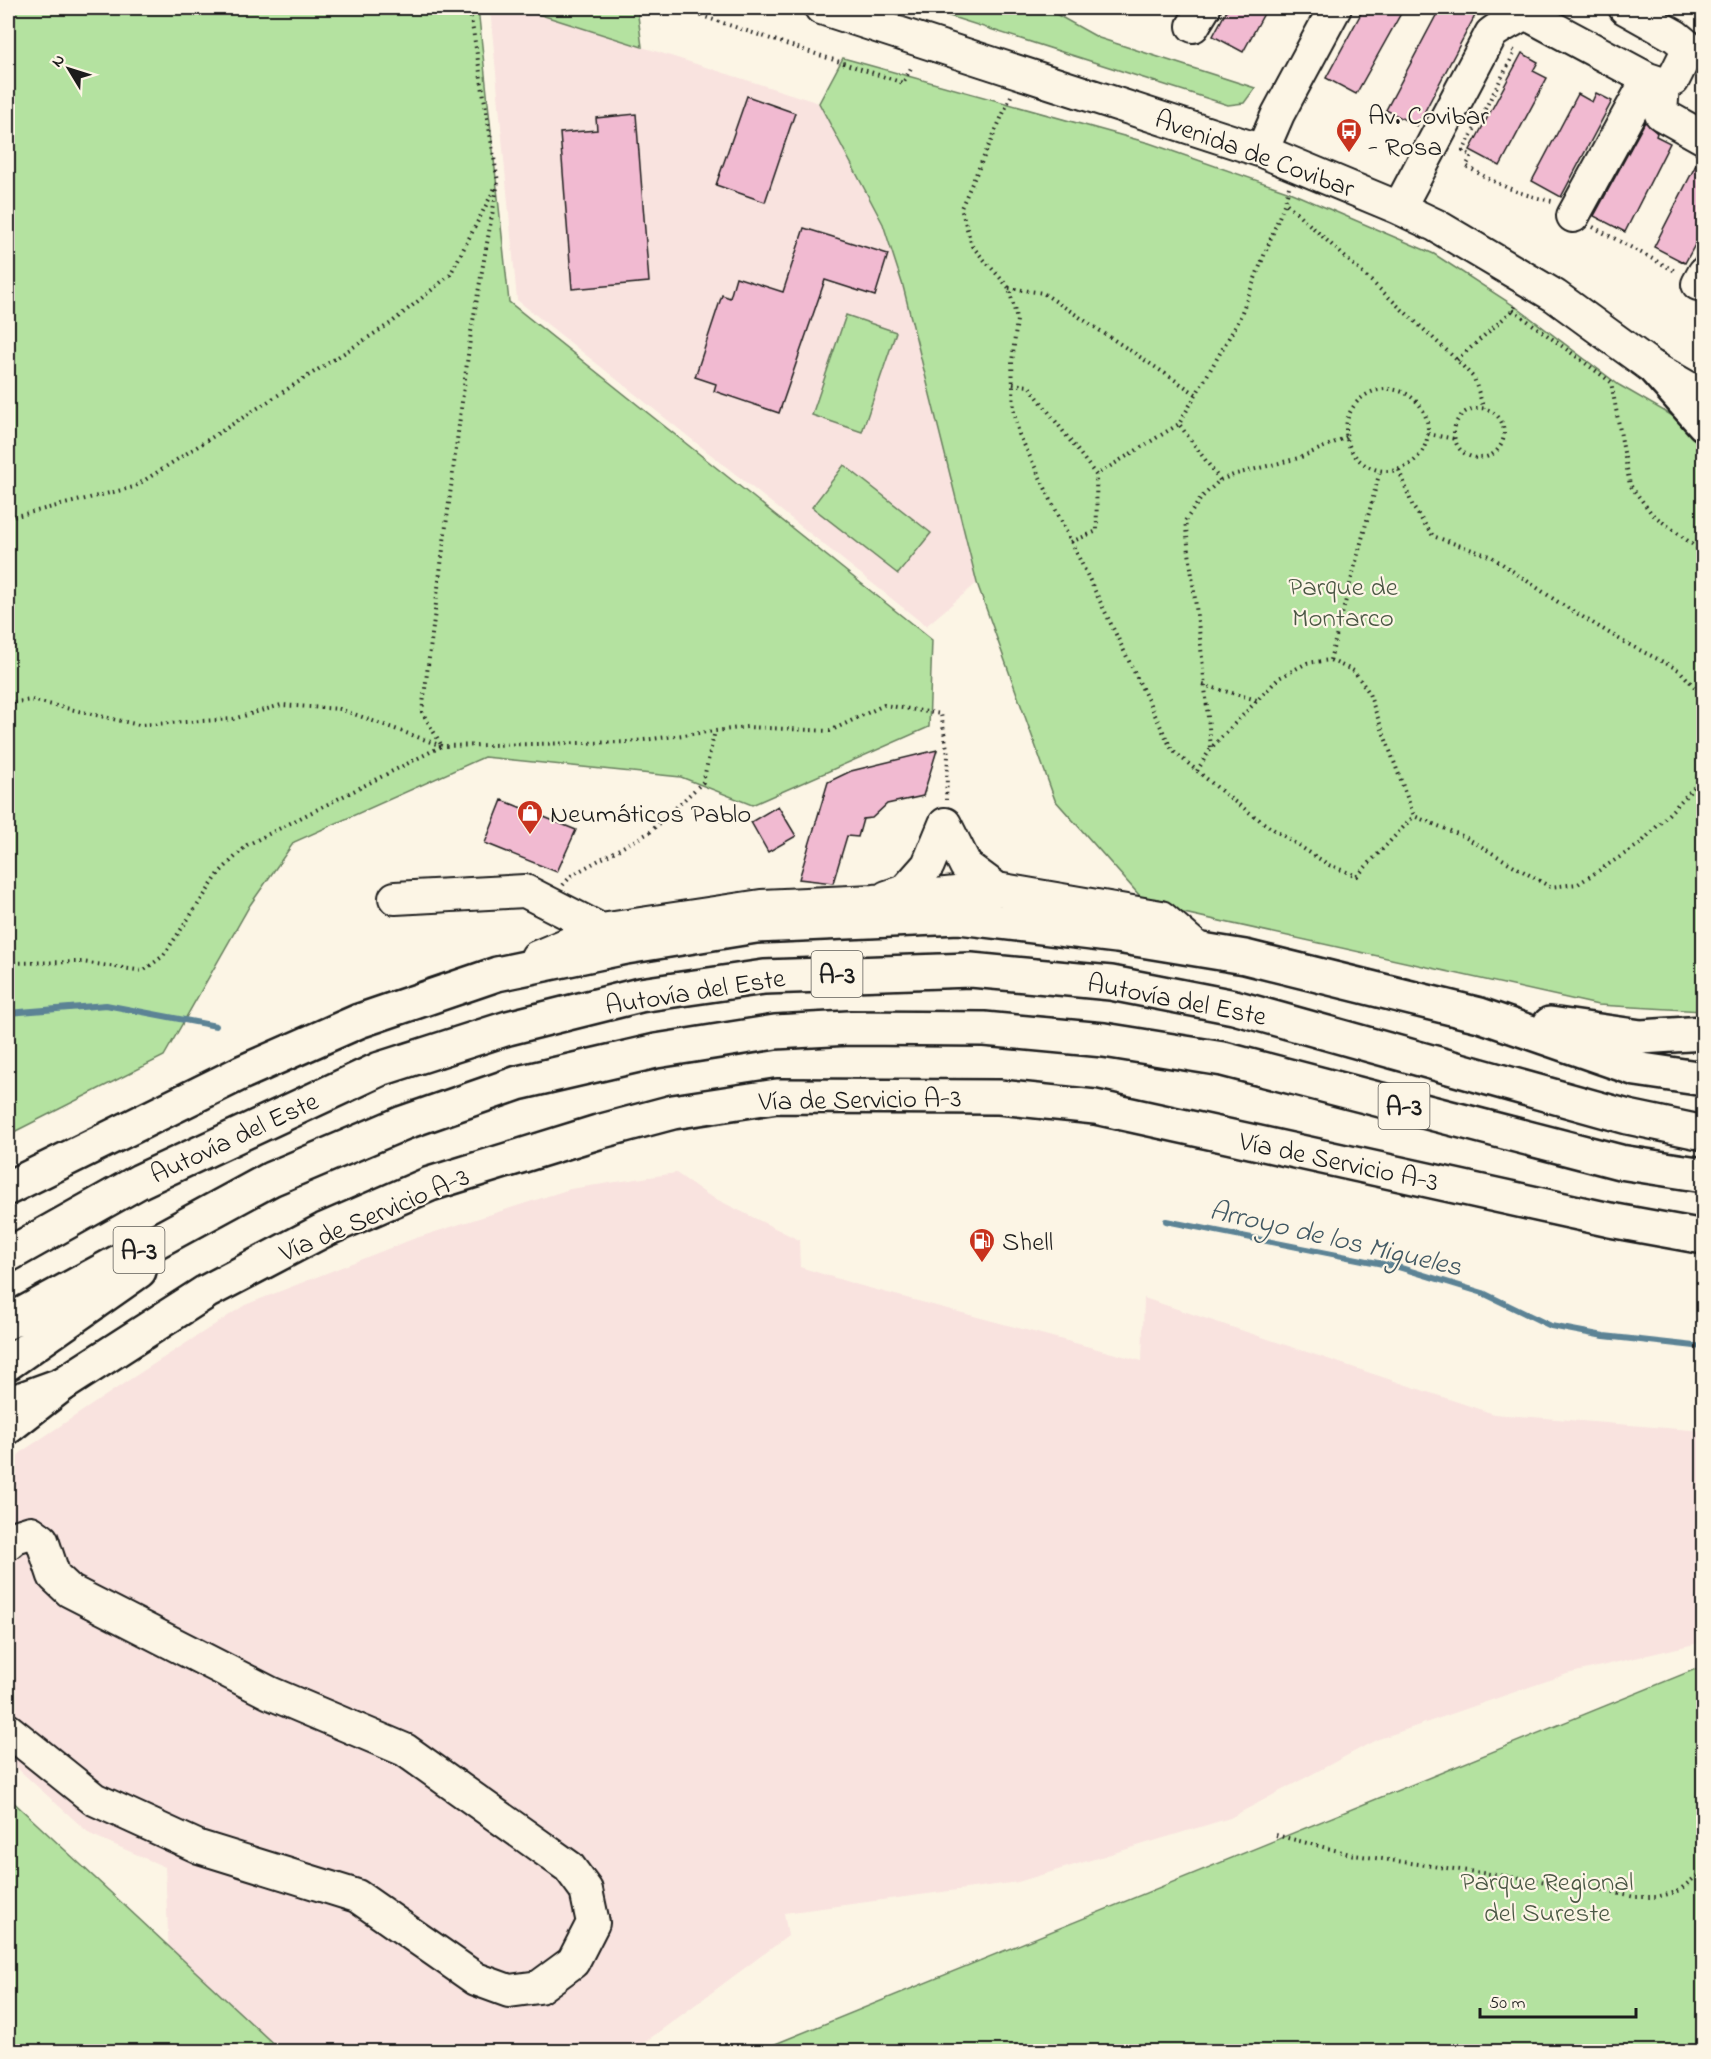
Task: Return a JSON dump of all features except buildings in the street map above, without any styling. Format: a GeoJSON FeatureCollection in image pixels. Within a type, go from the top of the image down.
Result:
{"type":"FeatureCollection","features":[{"type":"Feature","properties":{"kind":"main road","name":"Avenida de Covibar"},"geometry":{"type":"LineString","coordinates":[[1655,369],[1703,424]]}},
{"type":"Feature","properties":{"kind":"main road"},"geometry":{"type":"LineString","coordinates":[[8,1188],[243,1072],[359,1021],[497,974],[626,947],[756,926],[959,917],[1117,936],[1198,949],[1245,957],[1480,1015],[1636,1069],[1704,1079]]}},
{"type":"Feature","properties":{"kind":"main road","name":"Autovía del Este"},"geometry":{"type":"LineString","coordinates":[[8,1255],[140,1181],[380,1069],[508,1028],[640,995],[764,977],[971,970],[1111,983],[1234,1007],[1628,1117],[1704,1133]]}},
{"type":"Feature","properties":{"kind":"main road"},"geometry":{"type":"LineString","coordinates":[[1480,1015],[1641,1037],[1704,1033]]}},
{"type":"Feature","properties":{"kind":"main road","name":"Autovía del Este"},"geometry":{"type":"LineString","coordinates":[[8,1322],[271,1179],[403,1123],[518,1083],[656,1051],[775,1032],[849,1028],[984,1029],[1104,1040],[1223,1059],[1620,1162],[1704,1175]]}},
{"type":"Feature","properties":{"kind":"main road","name":"Vía de Servicio A-3"},"geometry":{"type":"LineString","coordinates":[[8,1427],[63,1384],[206,1292],[324,1230],[430,1184],[598,1132],[673,1112],[777,1096],[999,1097],[1095,1107],[1598,1218],[1704,1237]]}},
{"type":"Feature","properties":{"kind":"main road"},"geometry":{"type":"LineString","coordinates":[[8,1363],[271,1179]]}},
{"type":"Feature","properties":{"kind":"main road"},"geometry":{"type":"LineString","coordinates":[[8,1404],[63,1384]]}},
{"type":"Feature","properties":{"kind":"street","name":"Avenida de Covibar"},"geometry":{"type":"LineString","coordinates":[[821,8],[1262,151],[1400,208],[1435,225],[1555,296],[1655,369],[1704,397]]}},
{"type":"Feature","properties":{"kind":"street"},"geometry":{"type":"LineString","coordinates":[[1262,151],[1278,114],[1335,8]]}},
{"type":"Feature","properties":{"kind":"street"},"geometry":{"type":"LineString","coordinates":[[1400,208],[1491,34],[1513,20],[1655,81],[1673,80],[1695,40],[1675,36],[1625,8]]}},
{"type":"Feature","properties":{"kind":"street"},"geometry":{"type":"LineString","coordinates":[[1655,81],[1660,114],[1704,138]]}},
{"type":"Feature","properties":{"kind":"street"},"geometry":{"type":"LineString","coordinates":[[1573,216],[1655,81]]}},
{"type":"Feature","properties":{"kind":"street"},"geometry":{"type":"LineString","coordinates":[[945,824],[966,866],[996,889]]}},
{"type":"Feature","properties":{"kind":"street"},"geometry":{"type":"LineString","coordinates":[[874,901],[905,891],[928,865],[945,824]]}},
{"type":"Feature","properties":{"kind":"street"},"geometry":{"type":"LineString","coordinates":[[497,974],[601,930],[761,906],[874,901],[996,889],[1161,917],[1198,949]]}},
{"type":"Feature","properties":{"kind":"street"},"geometry":{"type":"LineString","coordinates":[[394,898],[525,891],[601,930]]}},
{"type":"Feature","properties":{"kind":"street"},"geometry":{"type":"LineString","coordinates":[[8,1543],[15,1537],[31,1532],[42,1540],[54,1576],[70,1591],[270,1693],[405,1750],[569,1867],[586,1890],[593,1923],[573,1962],[539,1987],[509,1991],[476,1979],[357,1896],[199,1847],[94,1800],[8,1730]]}},
{"type":"Feature","properties":{"kind":"path"},"geometry":{"type":"LineString","coordinates":[[442,746],[422,712],[471,332],[498,182],[470,12],[467,8]]}},
{"type":"Feature","properties":{"kind":"path"},"geometry":{"type":"LineString","coordinates":[[678,8],[903,83],[912,66]]}},
{"type":"Feature","properties":{"kind":"path"},"geometry":{"type":"LineString","coordinates":[[928,8],[928,18]]}},
{"type":"Feature","properties":{"kind":"path"},"geometry":{"type":"LineString","coordinates":[[1513,20],[1515,52],[1463,151],[1472,156],[1466,166],[1525,196],[1557,202],[1573,216],[1701,278]]}},
{"type":"Feature","properties":{"kind":"path"},"geometry":{"type":"LineString","coordinates":[[1011,95],[961,208],[972,246],[1009,288],[1017,320],[1012,362],[1014,413],[1019,434],[1172,750],[1268,826],[1329,865],[1357,876],[1414,816]]}},
{"type":"Feature","properties":{"kind":"path"},"geometry":{"type":"LineString","coordinates":[[8,518],[134,487],[391,323],[450,275],[498,182]]}},
{"type":"Feature","properties":{"kind":"path"},"geometry":{"type":"LineString","coordinates":[[1096,475],[1179,424],[1238,322],[1289,187]]}},
{"type":"Feature","properties":{"kind":"path"},"geometry":{"type":"LineString","coordinates":[[1285,202],[1457,360],[1474,378],[1484,409]]}},
{"type":"Feature","properties":{"kind":"path"},"geometry":{"type":"LineString","coordinates":[[1009,288],[1043,293],[1196,394]]}},
{"type":"Feature","properties":{"kind":"path"},"geometry":{"type":"LineString","coordinates":[[1457,360],[1518,302]]}},
{"type":"Feature","properties":{"kind":"path"},"geometry":{"type":"LineString","coordinates":[[1513,309],[1611,382],[1630,485],[1652,514],[1704,554]]}},
{"type":"Feature","properties":{"kind":"path"},"geometry":{"type":"LineString","coordinates":[[1535,326],[1541,316]]}},
{"type":"Feature","properties":{"kind":"path"},"geometry":{"type":"LineString","coordinates":[[1013,384],[1029,386],[1096,475],[1097,531],[1071,542]]}},
{"type":"Feature","properties":{"kind":"path"},"geometry":{"type":"LineString","coordinates":[[1388,389],[1407,394],[1418,403],[1426,415],[1428,434],[1425,446],[1418,458],[1399,470],[1380,471],[1358,460],[1351,451],[1346,426],[1351,411],[1360,400],[1373,392],[1388,389]]}},
{"type":"Feature","properties":{"kind":"path"},"geometry":{"type":"LineString","coordinates":[[1484,409],[1492,411],[1503,424],[1503,441],[1499,448],[1486,457],[1478,458],[1463,452],[1455,439],[1455,431],[1461,416],[1468,411],[1484,409]]}},
{"type":"Feature","properties":{"kind":"path"},"geometry":{"type":"LineString","coordinates":[[1179,424],[1220,480]]}},
{"type":"Feature","properties":{"kind":"path"},"geometry":{"type":"LineString","coordinates":[[1428,434],[1455,439]]}},
{"type":"Feature","properties":{"kind":"path"},"geometry":{"type":"LineString","coordinates":[[1211,748],[1185,521],[1202,496],[1220,480],[1299,458],[1347,437]]}},
{"type":"Feature","properties":{"kind":"path"},"geometry":{"type":"LineString","coordinates":[[1399,470],[1413,507],[1433,536],[1492,557],[1558,602],[1624,642],[1679,670],[1704,697]]}},
{"type":"Feature","properties":{"kind":"path"},"geometry":{"type":"LineString","coordinates":[[1330,660],[1380,471]]}},
{"type":"Feature","properties":{"kind":"path"},"geometry":{"type":"LineString","coordinates":[[1197,771],[1211,748],[1279,678],[1306,663],[1330,660],[1354,671],[1368,691],[1414,816],[1465,837],[1550,887],[1578,884],[1640,843],[1704,777]]}},
{"type":"Feature","properties":{"kind":"path"},"geometry":{"type":"LineString","coordinates":[[1203,685],[1257,700]]}},
{"type":"Feature","properties":{"kind":"path"},"geometry":{"type":"LineString","coordinates":[[8,703],[31,700],[139,725],[233,719],[281,705],[340,709],[442,746],[628,742],[747,727],[830,731],[884,705],[940,714],[948,755],[945,824]]}},
{"type":"Feature","properties":{"kind":"path"},"geometry":{"type":"LineString","coordinates":[[547,902],[572,875],[650,832],[703,782],[715,731]]}},
{"type":"Feature","properties":{"kind":"path"},"geometry":{"type":"LineString","coordinates":[[8,963],[82,962],[143,970],[163,956],[220,872],[247,845],[442,746]]}},
{"type":"Feature","properties":{"kind":"path"},"geometry":{"type":"LineString","coordinates":[[1276,1834],[1354,1855],[1635,1897],[1656,1897],[1677,1892],[1704,1870]]}},
{"type":"Feature","properties":{"kind":"shaded area"},"geometry":{"type":"Polygon","coordinates":[[[490,8],[519,8],[819,103],[882,224],[903,286],[977,583],[926,626],[517,300],[490,8]]]}},
{"type":"Feature","properties":{"kind":"shaded area"},"geometry":{"type":"Polygon","coordinates":[[[676,1173],[708,1195],[799,1240],[800,1267],[858,1285],[1142,1361],[1144,1298],[1494,1414],[1703,1431],[1703,1642],[1567,1674],[1376,1740],[1230,1818],[1018,1882],[784,1913],[788,1936],[633,2051],[235,2051],[171,1999],[165,1867],[90,1834],[8,1760],[8,1464],[24,1450],[245,1305],[413,1239],[570,1189],[676,1173]]]}},
{"type":"Feature","properties":{"kind":"green space"},"geometry":{"type":"Polygon","coordinates":[[[8,8],[478,8],[509,302],[932,640],[929,727],[752,805],[681,777],[484,757],[294,842],[250,905],[164,1056],[8,1135],[8,8]]]}},
{"type":"Feature","properties":{"kind":"green space"},"geometry":{"type":"Polygon","coordinates":[[[519,8],[637,8],[642,47],[519,8]]]}},
{"type":"Feature","properties":{"kind":"green space"},"geometry":{"type":"Polygon","coordinates":[[[924,8],[1045,8],[1099,38],[1255,88],[1244,103],[1228,105],[924,8]]]}},
{"type":"Feature","properties":{"kind":"green space","name":"Parque de Montarco"},"geometry":{"type":"Polygon","coordinates":[[[843,58],[1149,143],[1287,191],[1434,254],[1516,307],[1619,385],[1692,427],[1704,440],[1703,1011],[1598,1005],[1148,905],[1055,800],[977,583],[903,286],[883,224],[819,103],[843,58]]]}},
{"type":"Feature","properties":{"kind":"green space"},"geometry":{"type":"Polygon","coordinates":[[[846,315],[896,332],[862,432],[812,415],[846,315]]]}},
{"type":"Feature","properties":{"kind":"green space"},"geometry":{"type":"Polygon","coordinates":[[[844,465],[931,533],[898,574],[812,507],[844,465]]]}},
{"type":"Feature","properties":{"kind":"green space","name":"Parque Regional del Sureste"},"geometry":{"type":"Polygon","coordinates":[[[1703,1666],[1703,2051],[758,2051],[1703,1666]]]}},
{"type":"Feature","properties":{"kind":"green space"},"geometry":{"type":"Polygon","coordinates":[[[8,1797],[281,2051],[8,2051],[8,1797]]]}},
{"type":"Feature","properties":{"kind":"waterway"},"geometry":{"type":"LineString","coordinates":[[8,1013],[106,1005],[216,1026]]}},
{"type":"Feature","properties":{"kind":"waterway","name":"Arroyo de los Migueles"},"geometry":{"type":"LineString","coordinates":[[1166,1221],[1398,1267],[1483,1293],[1551,1326],[1604,1336],[1704,1347]]}},
{"type":"Feature","properties":{"kind":"place","name":"Av. Covibar - Rosa"},"geometry":{"type":"Point","coordinates":[1349,154]}},
{"type":"Feature","properties":{"kind":"place","name":"Neumáticos Pablo"},"geometry":{"type":"Point","coordinates":[530,836]}},
{"type":"Feature","properties":{"kind":"place","name":"Shell"},"geometry":{"type":"Point","coordinates":[982,1264]}}]}
